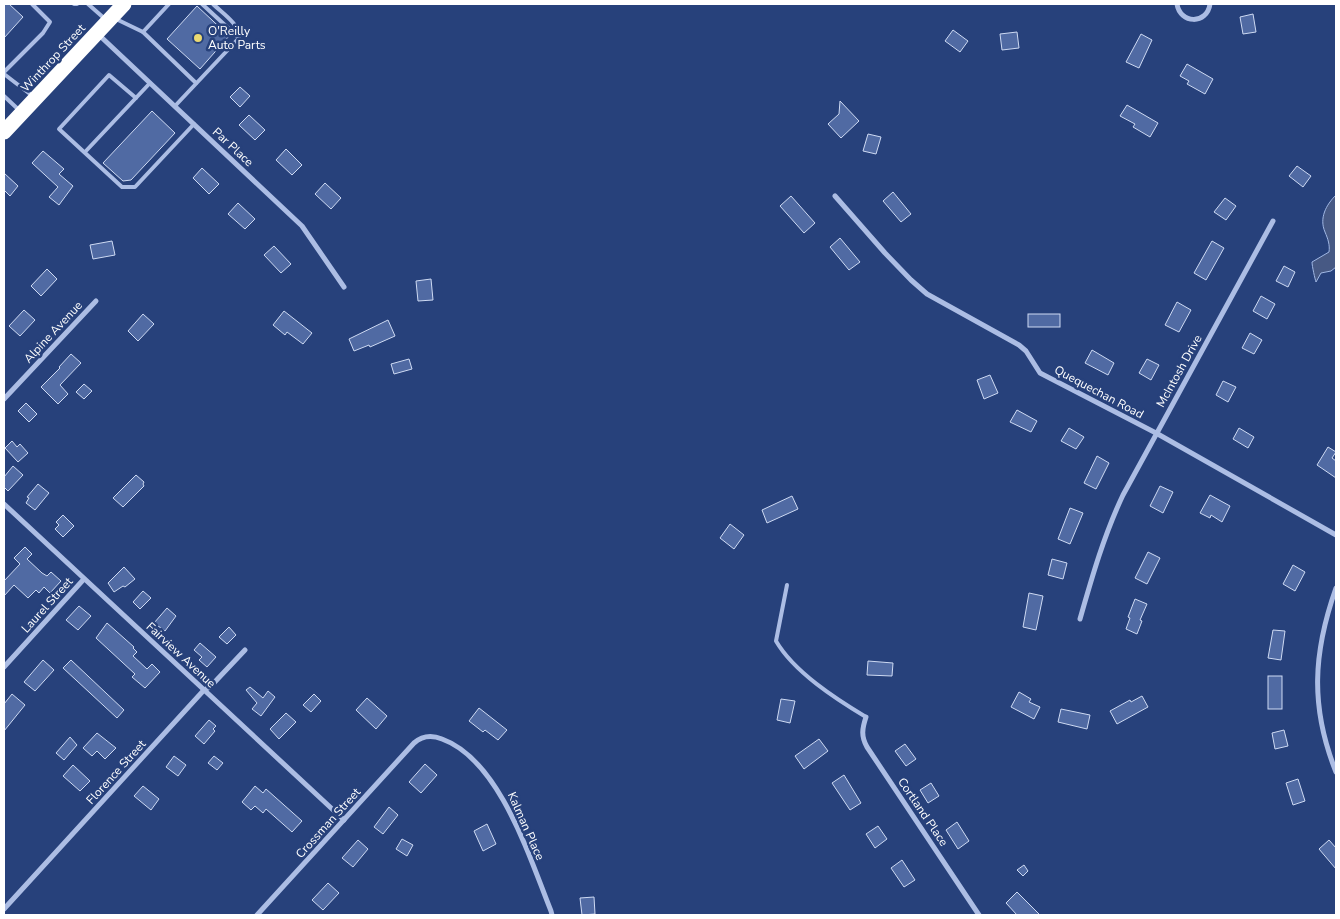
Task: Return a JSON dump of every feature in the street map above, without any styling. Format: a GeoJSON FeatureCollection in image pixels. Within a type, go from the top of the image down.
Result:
{"type":"FeatureCollection","features":[{"type":"Feature","properties":{"kind":"highway","name":"Winthrop Street"},"geometry":{"type":"LineString","coordinates":[[4,132],[124,4]]}},
{"type":"Feature","properties":{"kind":"street"},"geometry":{"type":"LineString","coordinates":[[1177,4],[1178,10],[1183,16],[1193,20],[1206,14],[1210,4]]}},
{"type":"Feature","properties":{"kind":"street","name":"Par Place"},"geometry":{"type":"LineString","coordinates":[[97,32],[302,226],[344,287]]}},
{"type":"Feature","properties":{"kind":"street","name":"Quequechan Road"},"geometry":{"type":"LineString","coordinates":[[834,196],[904,273],[927,294],[1019,345],[1026,351],[1040,373],[1156,433],[1336,536]]}},
{"type":"Feature","properties":{"kind":"street","name":"McIntosh Drive"},"geometry":{"type":"LineString","coordinates":[[1080,619],[1096,562],[1110,522],[1123,494],[1273,221]]}},
{"type":"Feature","properties":{"kind":"street","name":"Alpine Avenue"},"geometry":{"type":"LineString","coordinates":[[4,399],[96,301]]}},
{"type":"Feature","properties":{"kind":"street","name":"Fairview Avenue"},"geometry":{"type":"LineString","coordinates":[[4,504],[344,820]]}},
{"type":"Feature","properties":{"kind":"street","name":"Laurel Street"},"geometry":{"type":"LineString","coordinates":[[4,667],[84,579]]}},
{"type":"Feature","properties":{"kind":"street"},"geometry":{"type":"LineString","coordinates":[[1336,588],[1322,636],[1318,678],[1322,724],[1336,772]]}},
{"type":"Feature","properties":{"kind":"street","name":"Florence Street"},"geometry":{"type":"LineString","coordinates":[[4,909],[204,690],[210,687],[245,650]]}},
{"type":"Feature","properties":{"kind":"street","name":"Cortland Place"},"geometry":{"type":"LineString","coordinates":[[866,717],[862,728],[862,735],[867,747],[979,915]]}},
{"type":"Feature","properties":{"kind":"street","name":"Kalman Place"},"geometry":{"type":"LineString","coordinates":[[414,743],[428,736],[447,741],[468,756],[488,777],[499,792],[515,823],[552,915]]}},
{"type":"Feature","properties":{"kind":"street","name":"Crossman Street"},"geometry":{"type":"LineString","coordinates":[[257,915],[414,743]]}},
{"type":"Feature","properties":{"kind":"lane"},"geometry":{"type":"LineString","coordinates":[[32,4],[50,22],[43,33],[4,73],[36,98]]}},
{"type":"Feature","properties":{"kind":"lane"},"geometry":{"type":"LineString","coordinates":[[88,4],[110,19],[143,32],[196,83]]}},
{"type":"Feature","properties":{"kind":"lane"},"geometry":{"type":"LineString","coordinates":[[143,32],[169,4]]}},
{"type":"Feature","properties":{"kind":"lane"},"geometry":{"type":"LineString","coordinates":[[202,4],[238,38]]}},
{"type":"Feature","properties":{"kind":"lane"},"geometry":{"type":"LineString","coordinates":[[175,106],[238,38],[239,34],[236,27],[213,4]]}},
{"type":"Feature","properties":{"kind":"lane"},"geometry":{"type":"LineString","coordinates":[[136,98],[109,75],[59,129],[122,187],[135,186],[194,124]]}},
{"type":"Feature","properties":{"kind":"lane"},"geometry":{"type":"LineString","coordinates":[[84,152],[150,83]]}},
{"type":"Feature","properties":{"kind":"lane"},"geometry":{"type":"LineString","coordinates":[[4,96],[22,113]]}},
{"type":"Feature","properties":{"kind":"lane"},"geometry":{"type":"LineString","coordinates":[[787,585],[776,641],[783,653],[827,693],[866,717]]}},
{"type":"Feature","properties":{"kind":"water"},"geometry":{"type":"Polygon","coordinates":[[[1336,195],[1336,267],[1331,271],[1321,273],[1316,282],[1312,262],[1329,252],[1323,227],[1323,217],[1329,203],[1336,195]]]}},
{"type":"Feature","properties":{"kind":"building"},"geometry":{"type":"Polygon","coordinates":[[[4,4],[9,4],[23,17],[4,38],[4,4]]]}},
{"type":"Feature","properties":{"kind":"building","name":"O'Reilly Auto Parts"},"geometry":{"type":"Polygon","coordinates":[[[197,6],[229,36],[200,69],[167,39],[197,6]]]}},
{"type":"Feature","properties":{"kind":"building"},"geometry":{"type":"Polygon","coordinates":[[[1253,14],[1256,32],[1243,34],[1240,17],[1253,14]]]}},
{"type":"Feature","properties":{"kind":"building"},"geometry":{"type":"Polygon","coordinates":[[[953,30],[968,41],[960,52],[945,41],[953,30]]]}},
{"type":"Feature","properties":{"kind":"building"},"geometry":{"type":"Polygon","coordinates":[[[1017,32],[1019,48],[1002,50],[1000,34],[1017,32]]]}},
{"type":"Feature","properties":{"kind":"building"},"geometry":{"type":"Polygon","coordinates":[[[1141,34],[1152,40],[1139,68],[1126,62],[1141,34]]]}},
{"type":"Feature","properties":{"kind":"building"},"geometry":{"type":"Polygon","coordinates":[[[1187,64],[1213,79],[1205,94],[1187,84],[1189,81],[1180,76],[1187,64]]]}},
{"type":"Feature","properties":{"kind":"building"},"geometry":{"type":"Polygon","coordinates":[[[240,87],[250,96],[240,107],[230,97],[240,87]]]}},
{"type":"Feature","properties":{"kind":"building"},"geometry":{"type":"Polygon","coordinates":[[[840,101],[859,121],[841,138],[828,124],[839,114],[840,101]]]}},
{"type":"Feature","properties":{"kind":"building"},"geometry":{"type":"Polygon","coordinates":[[[1127,105],[1158,123],[1150,137],[1133,127],[1135,124],[1120,116],[1127,105]]]}},
{"type":"Feature","properties":{"kind":"building"},"geometry":{"type":"Polygon","coordinates":[[[152,111],[175,133],[131,180],[123,181],[103,163],[152,111]]]}},
{"type":"Feature","properties":{"kind":"building"},"geometry":{"type":"Polygon","coordinates":[[[249,115],[265,130],[255,140],[239,125],[249,115]]]}},
{"type":"Feature","properties":{"kind":"building"},"geometry":{"type":"Polygon","coordinates":[[[868,134],[881,137],[876,154],[863,151],[868,134]]]}},
{"type":"Feature","properties":{"kind":"building"},"geometry":{"type":"Polygon","coordinates":[[[286,149],[302,165],[292,175],[276,160],[286,149]]]}},
{"type":"Feature","properties":{"kind":"building"},"geometry":{"type":"Polygon","coordinates":[[[43,151],[64,169],[59,174],[73,186],[59,205],[49,197],[58,187],[32,163],[43,151]]]}},
{"type":"Feature","properties":{"kind":"building"},"geometry":{"type":"Polygon","coordinates":[[[1297,166],[1311,176],[1303,187],[1289,176],[1297,166]]]}},
{"type":"Feature","properties":{"kind":"building"},"geometry":{"type":"Polygon","coordinates":[[[202,168],[219,184],[209,194],[193,178],[202,168]]]}},
{"type":"Feature","properties":{"kind":"building"},"geometry":{"type":"Polygon","coordinates":[[[4,173],[18,186],[10,196],[4,190],[4,173]]]}},
{"type":"Feature","properties":{"kind":"building"},"geometry":{"type":"Polygon","coordinates":[[[325,183],[341,198],[331,209],[315,194],[325,183]]]}},
{"type":"Feature","properties":{"kind":"building"},"geometry":{"type":"Polygon","coordinates":[[[893,192],[911,214],[901,222],[883,201],[893,192]]]}},
{"type":"Feature","properties":{"kind":"building"},"geometry":{"type":"Polygon","coordinates":[[[791,196],[815,223],[804,233],[780,206],[791,196]]]}},
{"type":"Feature","properties":{"kind":"building"},"geometry":{"type":"Polygon","coordinates":[[[1225,198],[1236,206],[1226,220],[1214,212],[1225,198]]]}},
{"type":"Feature","properties":{"kind":"building"},"geometry":{"type":"Polygon","coordinates":[[[238,203],[255,219],[245,229],[228,214],[238,203]]]}},
{"type":"Feature","properties":{"kind":"building"},"geometry":{"type":"Polygon","coordinates":[[[840,238],[860,262],[849,270],[830,247],[840,238]]]}},
{"type":"Feature","properties":{"kind":"building"},"geometry":{"type":"Polygon","coordinates":[[[112,241],[115,255],[93,259],[90,245],[112,241]]]}},
{"type":"Feature","properties":{"kind":"building"},"geometry":{"type":"Polygon","coordinates":[[[1212,241],[1224,248],[1206,280],[1194,273],[1212,241]]]}},
{"type":"Feature","properties":{"kind":"building"},"geometry":{"type":"Polygon","coordinates":[[[274,246],[291,264],[281,273],[264,255],[274,246]]]}},
{"type":"Feature","properties":{"kind":"building"},"geometry":{"type":"Polygon","coordinates":[[[1284,266],[1295,272],[1288,287],[1276,281],[1284,266]]]}},
{"type":"Feature","properties":{"kind":"building"},"geometry":{"type":"Polygon","coordinates":[[[47,269],[57,279],[41,296],[31,286],[47,269]]]}},
{"type":"Feature","properties":{"kind":"building"},"geometry":{"type":"Polygon","coordinates":[[[431,279],[433,300],[418,301],[416,281],[431,279]]]}},
{"type":"Feature","properties":{"kind":"building"},"geometry":{"type":"Polygon","coordinates":[[[1261,296],[1275,304],[1267,319],[1253,311],[1261,296]]]}},
{"type":"Feature","properties":{"kind":"building"},"geometry":{"type":"Polygon","coordinates":[[[1177,302],[1191,310],[1179,332],[1165,325],[1177,302]]]}},
{"type":"Feature","properties":{"kind":"building"},"geometry":{"type":"Polygon","coordinates":[[[24,310],[35,320],[20,336],[9,326],[24,310]]]}},
{"type":"Feature","properties":{"kind":"building"},"geometry":{"type":"Polygon","coordinates":[[[284,311],[312,333],[303,344],[287,332],[285,335],[273,325],[284,311]]]}},
{"type":"Feature","properties":{"kind":"building"},"geometry":{"type":"Polygon","coordinates":[[[143,314],[154,324],[138,341],[128,331],[143,314]]]}},
{"type":"Feature","properties":{"kind":"building"},"geometry":{"type":"Polygon","coordinates":[[[1028,314],[1060,314],[1060,327],[1028,327],[1028,314]]]}},
{"type":"Feature","properties":{"kind":"building"},"geometry":{"type":"Polygon","coordinates":[[[388,320],[395,336],[370,347],[369,345],[354,351],[349,339],[388,320]]]}},
{"type":"Feature","properties":{"kind":"building"},"geometry":{"type":"Polygon","coordinates":[[[1250,333],[1262,340],[1254,354],[1242,348],[1250,333]]]}},
{"type":"Feature","properties":{"kind":"building"},"geometry":{"type":"Polygon","coordinates":[[[1092,350],[1114,363],[1108,375],[1085,363],[1092,350]]]}},
{"type":"Feature","properties":{"kind":"building"},"geometry":{"type":"Polygon","coordinates":[[[71,354],[81,363],[60,385],[68,394],[58,404],[41,387],[71,354]]]}},
{"type":"Feature","properties":{"kind":"building"},"geometry":{"type":"Polygon","coordinates":[[[409,359],[412,369],[394,374],[391,364],[409,359]]]}},
{"type":"Feature","properties":{"kind":"building"},"geometry":{"type":"Polygon","coordinates":[[[1147,359],[1159,365],[1151,380],[1139,373],[1147,359]]]}},
{"type":"Feature","properties":{"kind":"building"},"geometry":{"type":"Polygon","coordinates":[[[990,375],[998,393],[984,399],[977,380],[990,375]]]}},
{"type":"Feature","properties":{"kind":"building"},"geometry":{"type":"Polygon","coordinates":[[[1223,381],[1236,387],[1228,402],[1216,395],[1223,381]]]}},
{"type":"Feature","properties":{"kind":"building"},"geometry":{"type":"Polygon","coordinates":[[[84,384],[92,391],[84,399],[76,392],[84,384]]]}},
{"type":"Feature","properties":{"kind":"building"},"geometry":{"type":"Polygon","coordinates":[[[26,403],[37,414],[29,422],[18,411],[26,403]]]}},
{"type":"Feature","properties":{"kind":"building"},"geometry":{"type":"Polygon","coordinates":[[[1017,410],[1037,421],[1031,432],[1010,422],[1017,410]]]}},
{"type":"Feature","properties":{"kind":"building"},"geometry":{"type":"Polygon","coordinates":[[[1069,428],[1084,437],[1076,449],[1061,441],[1069,428]]]}},
{"type":"Feature","properties":{"kind":"building"},"geometry":{"type":"Polygon","coordinates":[[[1239,428],[1254,437],[1248,448],[1233,439],[1239,428]]]}},
{"type":"Feature","properties":{"kind":"building"},"geometry":{"type":"Polygon","coordinates":[[[12,441],[17,447],[20,444],[28,453],[18,462],[5,448],[12,441]]]}},
{"type":"Feature","properties":{"kind":"building"},"geometry":{"type":"Polygon","coordinates":[[[1328,447],[1336,452],[1332,458],[1336,461],[1336,478],[1317,465],[1328,447]]]}},
{"type":"Feature","properties":{"kind":"building"},"geometry":{"type":"Polygon","coordinates":[[[1097,456],[1109,463],[1096,489],[1084,483],[1097,456]]]}},
{"type":"Feature","properties":{"kind":"building"},"geometry":{"type":"Polygon","coordinates":[[[13,466],[23,475],[8,491],[4,487],[4,477],[13,466]]]}},
{"type":"Feature","properties":{"kind":"building"},"geometry":{"type":"Polygon","coordinates":[[[136,475],[144,482],[144,486],[123,507],[113,498],[136,475]]]}},
{"type":"Feature","properties":{"kind":"building"},"geometry":{"type":"Polygon","coordinates":[[[38,484],[49,493],[35,510],[26,503],[29,498],[27,497],[38,484]]]}},
{"type":"Feature","properties":{"kind":"building"},"geometry":{"type":"Polygon","coordinates":[[[1160,486],[1173,492],[1163,513],[1150,506],[1160,486]]]}},
{"type":"Feature","properties":{"kind":"building"},"geometry":{"type":"Polygon","coordinates":[[[1210,495],[1230,506],[1222,522],[1211,515],[1210,518],[1200,513],[1210,495]]]}},
{"type":"Feature","properties":{"kind":"building"},"geometry":{"type":"Polygon","coordinates":[[[792,496],[798,509],[767,523],[762,510],[792,496]]]}},
{"type":"Feature","properties":{"kind":"building"},"geometry":{"type":"Polygon","coordinates":[[[1070,508],[1083,513],[1070,544],[1058,539],[1070,508]]]}},
{"type":"Feature","properties":{"kind":"building"},"geometry":{"type":"Polygon","coordinates":[[[63,515],[74,526],[63,537],[55,529],[59,525],[56,522],[63,515]]]}},
{"type":"Feature","properties":{"kind":"building"},"geometry":{"type":"Polygon","coordinates":[[[730,524],[744,535],[734,549],[720,538],[730,524]]]}},
{"type":"Feature","properties":{"kind":"building"},"geometry":{"type":"Polygon","coordinates":[[[25,547],[32,554],[27,559],[42,573],[47,576],[51,572],[61,581],[50,593],[44,587],[39,593],[36,590],[28,598],[14,585],[4,596],[4,581],[20,564],[14,558],[25,547]]]}},
{"type":"Feature","properties":{"kind":"building"},"geometry":{"type":"Polygon","coordinates":[[[1148,552],[1160,558],[1147,584],[1135,578],[1148,552]]]}},
{"type":"Feature","properties":{"kind":"building"},"geometry":{"type":"Polygon","coordinates":[[[1052,559],[1067,563],[1063,579],[1048,575],[1052,559]]]}},
{"type":"Feature","properties":{"kind":"building"},"geometry":{"type":"Polygon","coordinates":[[[1293,565],[1305,572],[1295,591],[1283,584],[1293,565]]]}},
{"type":"Feature","properties":{"kind":"building"},"geometry":{"type":"Polygon","coordinates":[[[124,567],[135,579],[125,587],[123,586],[114,592],[108,583],[124,567]]]}},
{"type":"Feature","properties":{"kind":"building"},"geometry":{"type":"Polygon","coordinates":[[[143,591],[151,598],[140,609],[133,602],[143,591]]]}},
{"type":"Feature","properties":{"kind":"building"},"geometry":{"type":"Polygon","coordinates":[[[1029,593],[1043,596],[1036,630],[1023,627],[1029,593]]]}},
{"type":"Feature","properties":{"kind":"building"},"geometry":{"type":"Polygon","coordinates":[[[1135,599],[1147,604],[1140,620],[1142,621],[1137,634],[1126,629],[1130,618],[1128,617],[1135,599]]]}},
{"type":"Feature","properties":{"kind":"building"},"geometry":{"type":"Polygon","coordinates":[[[79,606],[91,616],[78,630],[66,620],[79,606]]]}},
{"type":"Feature","properties":{"kind":"building"},"geometry":{"type":"Polygon","coordinates":[[[167,608],[176,616],[165,631],[154,623],[167,608]]]}},
{"type":"Feature","properties":{"kind":"building"},"geometry":{"type":"Polygon","coordinates":[[[107,623],[134,647],[137,652],[133,656],[147,669],[152,664],[160,672],[145,688],[132,677],[135,674],[96,638],[107,623]]]}},
{"type":"Feature","properties":{"kind":"building"},"geometry":{"type":"Polygon","coordinates":[[[229,627],[236,635],[227,644],[219,637],[229,627]]]}},
{"type":"Feature","properties":{"kind":"building"},"geometry":{"type":"Polygon","coordinates":[[[1273,630],[1285,631],[1281,660],[1268,658],[1273,630]]]}},
{"type":"Feature","properties":{"kind":"building"},"geometry":{"type":"Polygon","coordinates":[[[200,643],[216,657],[207,667],[199,660],[202,657],[194,650],[200,643]]]}},
{"type":"Feature","properties":{"kind":"building"},"geometry":{"type":"Polygon","coordinates":[[[43,660],[54,670],[35,691],[24,682],[43,660]]]}},
{"type":"Feature","properties":{"kind":"building"},"geometry":{"type":"Polygon","coordinates":[[[71,660],[124,710],[117,718],[63,668],[71,660]]]}},
{"type":"Feature","properties":{"kind":"building"},"geometry":{"type":"Polygon","coordinates":[[[868,661],[893,663],[892,676],[867,675],[868,661]]]}},
{"type":"Feature","properties":{"kind":"building"},"geometry":{"type":"Polygon","coordinates":[[[1268,676],[1282,676],[1282,709],[1268,709],[1268,676]]]}},
{"type":"Feature","properties":{"kind":"building"},"geometry":{"type":"Polygon","coordinates":[[[250,687],[263,698],[268,691],[275,697],[261,716],[252,709],[257,703],[246,690],[250,687]]]}},
{"type":"Feature","properties":{"kind":"building"},"geometry":{"type":"Polygon","coordinates":[[[1019,692],[1031,699],[1029,702],[1040,707],[1034,719],[1011,707],[1019,692]]]}},
{"type":"Feature","properties":{"kind":"building"},"geometry":{"type":"Polygon","coordinates":[[[12,694],[25,705],[4,731],[4,704],[12,694]]]}},
{"type":"Feature","properties":{"kind":"building"},"geometry":{"type":"Polygon","coordinates":[[[314,694],[321,701],[311,712],[303,705],[314,694]]]}},
{"type":"Feature","properties":{"kind":"building"},"geometry":{"type":"Polygon","coordinates":[[[1142,696],[1148,707],[1117,724],[1110,711],[1142,696]]]}},
{"type":"Feature","properties":{"kind":"building"},"geometry":{"type":"Polygon","coordinates":[[[367,698],[387,716],[376,729],[356,710],[367,698]]]}},
{"type":"Feature","properties":{"kind":"building"},"geometry":{"type":"Polygon","coordinates":[[[781,699],[795,701],[790,723],[777,720],[781,699]]]}},
{"type":"Feature","properties":{"kind":"building"},"geometry":{"type":"Polygon","coordinates":[[[479,708],[507,730],[498,740],[485,730],[483,732],[469,721],[479,708]]]}},
{"type":"Feature","properties":{"kind":"building"},"geometry":{"type":"Polygon","coordinates":[[[1061,709],[1090,715],[1087,729],[1058,722],[1061,709]]]}},
{"type":"Feature","properties":{"kind":"building"},"geometry":{"type":"Polygon","coordinates":[[[286,713],[296,722],[279,739],[270,729],[286,713]]]}},
{"type":"Feature","properties":{"kind":"building"},"geometry":{"type":"Polygon","coordinates":[[[209,720],[216,726],[213,729],[215,731],[204,744],[195,736],[209,720]]]}},
{"type":"Feature","properties":{"kind":"building"},"geometry":{"type":"Polygon","coordinates":[[[1284,730],[1288,746],[1275,749],[1272,733],[1284,730]]]}},
{"type":"Feature","properties":{"kind":"building"},"geometry":{"type":"Polygon","coordinates":[[[97,733],[116,748],[105,759],[97,751],[92,756],[83,748],[97,733]]]}},
{"type":"Feature","properties":{"kind":"building"},"geometry":{"type":"Polygon","coordinates":[[[70,737],[77,745],[64,760],[56,753],[70,737]]]}},
{"type":"Feature","properties":{"kind":"building"},"geometry":{"type":"Polygon","coordinates":[[[819,739],[828,751],[804,769],[795,756],[819,739]]]}},
{"type":"Feature","properties":{"kind":"building"},"geometry":{"type":"Polygon","coordinates":[[[905,744],[916,759],[906,766],[895,751],[905,744]]]}},
{"type":"Feature","properties":{"kind":"building"},"geometry":{"type":"Polygon","coordinates":[[[174,756],[186,765],[178,776],[166,767],[174,756]]]}},
{"type":"Feature","properties":{"kind":"building"},"geometry":{"type":"Polygon","coordinates":[[[214,756],[223,763],[217,770],[208,763],[214,756]]]}},
{"type":"Feature","properties":{"kind":"building"},"geometry":{"type":"Polygon","coordinates":[[[425,764],[437,775],[421,793],[409,782],[425,764]]]}},
{"type":"Feature","properties":{"kind":"building"},"geometry":{"type":"Polygon","coordinates":[[[73,765],[90,781],[80,791],[63,776],[73,765]]]}},
{"type":"Feature","properties":{"kind":"building"},"geometry":{"type":"Polygon","coordinates":[[[844,775],[861,803],[850,810],[832,783],[844,775]]]}},
{"type":"Feature","properties":{"kind":"building"},"geometry":{"type":"Polygon","coordinates":[[[1298,779],[1305,801],[1293,805],[1286,783],[1298,779]]]}},
{"type":"Feature","properties":{"kind":"building"},"geometry":{"type":"Polygon","coordinates":[[[931,783],[939,796],[928,803],[920,790],[931,783]]]}},
{"type":"Feature","properties":{"kind":"building"},"geometry":{"type":"Polygon","coordinates":[[[143,786],[159,799],[151,810],[134,796],[143,786]]]}},
{"type":"Feature","properties":{"kind":"building"},"geometry":{"type":"Polygon","coordinates":[[[255,786],[263,793],[266,789],[302,821],[292,832],[266,809],[263,813],[255,806],[251,810],[242,802],[255,786]]]}},
{"type":"Feature","properties":{"kind":"building"},"geometry":{"type":"Polygon","coordinates":[[[389,807],[398,815],[383,834],[374,827],[389,807]]]}},
{"type":"Feature","properties":{"kind":"building"},"geometry":{"type":"Polygon","coordinates":[[[957,822],[969,841],[958,849],[946,830],[957,822]]]}},
{"type":"Feature","properties":{"kind":"building"},"geometry":{"type":"Polygon","coordinates":[[[487,824],[496,844],[483,851],[474,831],[487,824]]]}},
{"type":"Feature","properties":{"kind":"building"},"geometry":{"type":"Polygon","coordinates":[[[878,826],[887,839],[875,848],[866,834],[878,826]]]}},
{"type":"Feature","properties":{"kind":"building"},"geometry":{"type":"Polygon","coordinates":[[[402,839],[413,845],[407,856],[396,849],[402,839]]]}},
{"type":"Feature","properties":{"kind":"building"},"geometry":{"type":"Polygon","coordinates":[[[358,840],[368,849],[353,867],[342,858],[358,840]]]}},
{"type":"Feature","properties":{"kind":"building"},"geometry":{"type":"Polygon","coordinates":[[[1329,840],[1336,848],[1336,869],[1319,849],[1329,840]]]}},
{"type":"Feature","properties":{"kind":"building"},"geometry":{"type":"Polygon","coordinates":[[[902,860],[915,880],[904,887],[891,868],[902,860]]]}},
{"type":"Feature","properties":{"kind":"building"},"geometry":{"type":"Polygon","coordinates":[[[1024,865],[1028,871],[1023,876],[1017,870],[1024,865]]]}},
{"type":"Feature","properties":{"kind":"building"},"geometry":{"type":"Polygon","coordinates":[[[328,883],[339,893],[323,910],[312,900],[328,883]]]}},
{"type":"Feature","properties":{"kind":"building"},"geometry":{"type":"Polygon","coordinates":[[[1017,892],[1040,915],[1017,915],[1006,903],[1017,892]]]}},
{"type":"Feature","properties":{"kind":"building"},"geometry":{"type":"Polygon","coordinates":[[[594,897],[595,914],[582,915],[580,898],[594,897]]]}},
{"type":"Feature","properties":{"kind":"place","name":"O'Reilly Auto Parts"},"geometry":{"type":"Point","coordinates":[198,38]}}]}
